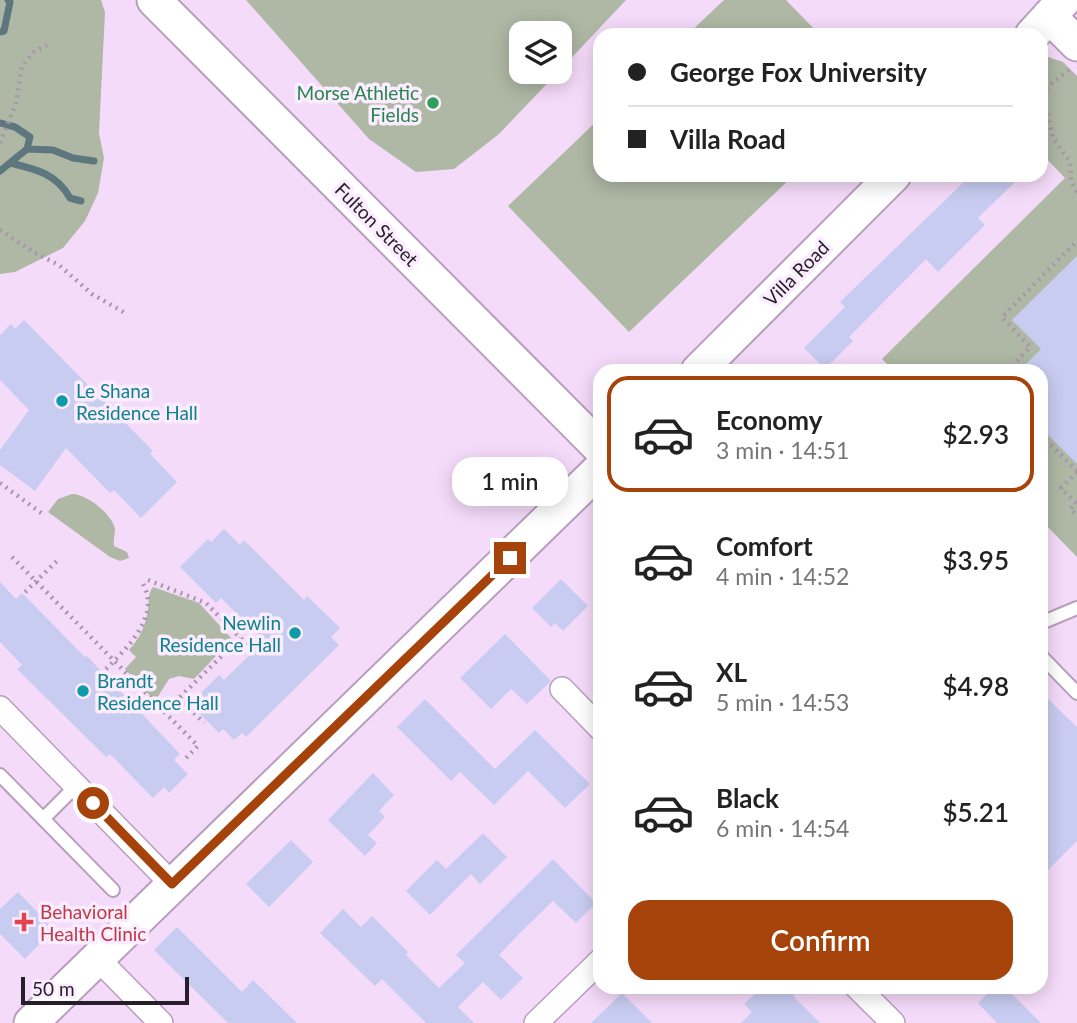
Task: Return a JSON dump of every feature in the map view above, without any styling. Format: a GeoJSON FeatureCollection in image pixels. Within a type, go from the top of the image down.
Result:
{"type":"FeatureCollection","features":[{"type":"Feature","properties":{"kind":"main road","name":"Fulton Street"},"geometry":{"type":"LineString","coordinates":[[154,0],[593,442]]}},
{"type":"Feature","properties":{"kind":"main road"},"geometry":{"type":"LineString","coordinates":[[1049,17],[1073,57]]}},
{"type":"Feature","properties":{"kind":"main road","name":"Villa Road"},"geometry":{"type":"LineString","coordinates":[[705,364],[887,182]]}},
{"type":"Feature","properties":{"kind":"main road"},"geometry":{"type":"LineString","coordinates":[[31,1023],[593,476]]}},
{"type":"Feature","properties":{"kind":"street"},"geometry":{"type":"LineString","coordinates":[[562,689],[593,721]]}},
{"type":"Feature","properties":{"kind":"street"},"geometry":{"type":"LineString","coordinates":[[0,708],[172,884]]}},
{"type":"Feature","properties":{"kind":"street"},"geometry":{"type":"LineString","coordinates":[[97,958],[161,1023]]}},
{"type":"Feature","properties":{"kind":"street"},"geometry":{"type":"LineString","coordinates":[[540,1022],[593,968]]}},
{"type":"Feature","properties":{"kind":"street"},"geometry":{"type":"LineString","coordinates":[[864,994],[893,1023]]}},
{"type":"Feature","properties":{"kind":"lane"},"geometry":{"type":"LineString","coordinates":[[1048,620],[1077,608]]}},
{"type":"Feature","properties":{"kind":"lane"},"geometry":{"type":"LineString","coordinates":[[1048,663],[1077,693]]}},
{"type":"Feature","properties":{"kind":"lane"},"geometry":{"type":"LineString","coordinates":[[0,775],[113,890]]}},
{"type":"Feature","properties":{"kind":"lane"},"geometry":{"type":"LineString","coordinates":[[43,819],[76,786]]}},
{"type":"Feature","properties":{"kind":"path"},"geometry":{"type":"LineString","coordinates":[[1,141],[13,111],[22,66],[34,52],[47,45]]}},
{"type":"Feature","properties":{"kind":"path"},"geometry":{"type":"LineString","coordinates":[[1048,86],[1073,57]]}},
{"type":"Feature","properties":{"kind":"path"},"geometry":{"type":"LineString","coordinates":[[1048,119],[1059,147],[1070,162],[1071,182],[1077,192]]}},
{"type":"Feature","properties":{"kind":"path"},"geometry":{"type":"LineString","coordinates":[[0,230],[59,265],[92,293],[125,313]]}},
{"type":"Feature","properties":{"kind":"path"},"geometry":{"type":"LineString","coordinates":[[1014,364],[1030,347],[1002,317],[1077,241]]}},
{"type":"Feature","properties":{"kind":"path"},"geometry":{"type":"LineString","coordinates":[[1048,442],[1077,472],[1061,488],[1076,503],[1070,509],[1077,516]]}},
{"type":"Feature","properties":{"kind":"path"},"geometry":{"type":"LineString","coordinates":[[0,483],[44,515]]}},
{"type":"Feature","properties":{"kind":"path"},"geometry":{"type":"LineString","coordinates":[[12,557],[198,746],[185,759]]}},
{"type":"Feature","properties":{"kind":"path"},"geometry":{"type":"LineString","coordinates":[[25,592],[60,558]]}},
{"type":"Feature","properties":{"kind":"path"},"geometry":{"type":"LineString","coordinates":[[106,669],[130,645],[145,618],[145,582],[206,603],[253,651]]}},
{"type":"Feature","properties":{"kind":"path"},"geometry":{"type":"LineString","coordinates":[[165,712],[240,638]]}},
{"type":"Feature","properties":{"kind":"path"},"geometry":{"type":"LineString","coordinates":[[180,698],[204,723]]}},
{"type":"Feature","properties":{"kind":"green space"},"geometry":{"type":"Polygon","coordinates":[[[0,0],[101,0],[105,12],[99,133],[104,158],[98,193],[85,221],[63,248],[15,272],[0,274],[0,0]]]}},
{"type":"Feature","properties":{"kind":"green space","name":"Morse Athletic Fields"},"geometry":{"type":"Polygon","coordinates":[[[246,0],[626,0],[600,28],[593,28],[593,35],[572,57],[572,21],[509,21],[509,84],[547,84],[499,134],[454,169],[416,172],[369,139],[246,0]]]}},
{"type":"Feature","properties":{"kind":"green space"},"geometry":{"type":"Polygon","coordinates":[[[724,0],[786,0],[813,28],[694,28],[724,0]]]}},
{"type":"Feature","properties":{"kind":"green space"},"geometry":{"type":"Polygon","coordinates":[[[1048,57],[1063,62],[1077,76],[1077,557],[1048,527],[1048,364],[887,364],[882,359],[1065,178],[1048,160],[1048,57]]]}},
{"type":"Feature","properties":{"kind":"green space"},"geometry":{"type":"Polygon","coordinates":[[[593,125],[593,182],[787,182],[629,332],[508,206],[593,125]]]}},
{"type":"Feature","properties":{"kind":"green space"},"geometry":{"type":"Polygon","coordinates":[[[72,494],[85,497],[104,511],[115,529],[114,546],[127,552],[129,558],[120,561],[110,557],[48,512],[58,499],[72,494]]]}},
{"type":"Feature","properties":{"kind":"green space"},"geometry":{"type":"Polygon","coordinates":[[[153,587],[199,603],[232,639],[194,679],[179,676],[169,679],[155,701],[125,669],[136,657],[129,650],[144,626],[149,594],[153,587]]]}},
{"type":"Feature","properties":{"kind":"building"},"geometry":{"type":"Polygon","coordinates":[[[964,182],[1015,182],[978,218],[985,225],[938,272],[926,259],[849,337],[853,341],[830,364],[820,364],[804,348],[845,307],[840,302],[964,182]]]}},
{"type":"Feature","properties":{"kind":"building"},"geometry":{"type":"Polygon","coordinates":[[[1077,256],[1077,464],[1048,435],[1048,364],[1026,364],[1041,349],[1012,320],[1077,256]]]}},
{"type":"Feature","properties":{"kind":"building","name":"Le Shana Residence Hall"},"geometry":{"type":"Polygon","coordinates":[[[24,320],[153,451],[150,454],[177,482],[141,518],[114,490],[110,493],[66,448],[35,491],[0,465],[0,450],[29,410],[0,380],[0,335],[11,324],[15,329],[24,320]]]}},
{"type":"Feature","properties":{"kind":"building","name":"Newlin Residence Hall"},"geometry":{"type":"Polygon","coordinates":[[[224,529],[240,545],[244,540],[304,600],[307,596],[340,628],[331,637],[339,645],[246,737],[242,733],[234,740],[223,729],[219,733],[190,704],[219,675],[224,680],[264,641],[221,598],[216,603],[180,567],[208,539],[211,542],[224,529]]]}},
{"type":"Feature","properties":{"kind":"building"},"geometry":{"type":"Polygon","coordinates":[[[561,579],[588,606],[563,631],[555,623],[551,627],[532,608],[561,579]]]}},
{"type":"Feature","properties":{"kind":"building","name":"Brandt Residence Hall"},"geometry":{"type":"Polygon","coordinates":[[[0,582],[16,599],[22,593],[85,657],[87,656],[180,754],[174,760],[188,774],[169,793],[164,787],[153,798],[110,754],[106,757],[17,669],[22,665],[0,642],[0,582]]]}},
{"type":"Feature","properties":{"kind":"building"},"geometry":{"type":"Polygon","coordinates":[[[505,634],[551,681],[527,704],[511,689],[491,709],[460,678],[505,634]]]}},
{"type":"Feature","properties":{"kind":"building"},"geometry":{"type":"Polygon","coordinates":[[[425,699],[495,769],[535,730],[590,784],[565,808],[528,771],[494,805],[460,772],[451,781],[397,727],[425,699]]]}},
{"type":"Feature","properties":{"kind":"building"},"geometry":{"type":"Polygon","coordinates":[[[1048,699],[1077,727],[1077,841],[1048,870],[1048,699]]]}},
{"type":"Feature","properties":{"kind":"building"},"geometry":{"type":"Polygon","coordinates":[[[373,773],[394,795],[379,811],[385,817],[368,835],[377,843],[365,856],[328,820],[373,773]]]}},
{"type":"Feature","properties":{"kind":"building"},"geometry":{"type":"Polygon","coordinates":[[[483,833],[507,857],[480,884],[471,874],[430,915],[406,891],[437,860],[446,869],[483,833]]]}},
{"type":"Feature","properties":{"kind":"building"},"geometry":{"type":"Polygon","coordinates":[[[291,840],[313,862],[269,907],[246,884],[291,840]]]}},
{"type":"Feature","properties":{"kind":"building"},"geometry":{"type":"Polygon","coordinates":[[[553,859],[593,900],[593,906],[576,923],[553,901],[522,931],[499,955],[523,978],[501,1000],[483,982],[458,1007],[474,1023],[426,1023],[382,979],[375,986],[320,933],[343,909],[361,927],[372,916],[439,988],[465,963],[456,955],[553,859]]]}},
{"type":"Feature","properties":{"kind":"building","name":"Behavioral Health Clinic"},"geometry":{"type":"Polygon","coordinates":[[[18,892],[54,929],[25,959],[0,934],[0,909],[18,892]]]}},
{"type":"Feature","properties":{"kind":"building"},"geometry":{"type":"Polygon","coordinates":[[[177,927],[242,992],[253,980],[297,1023],[228,1023],[154,950],[177,927]]]}},
{"type":"Feature","properties":{"kind":"building"},"geometry":{"type":"Polygon","coordinates":[[[623,994],[652,1023],[591,1023],[623,994]]]}},
{"type":"Feature","properties":{"kind":"building"},"geometry":{"type":"Polygon","coordinates":[[[755,994],[795,994],[793,996],[820,1023],[741,1023],[752,1012],[744,1004],[755,994]]]}},
{"type":"Feature","properties":{"kind":"building"},"geometry":{"type":"Polygon","coordinates":[[[987,994],[1012,994],[1041,1023],[997,1023],[978,1003],[987,994]]]}},
{"type":"Feature","properties":{"kind":"waterway"},"geometry":{"type":"LineString","coordinates":[[0,32],[4,31],[10,2],[8,0]]}},
{"type":"Feature","properties":{"kind":"waterway"},"geometry":{"type":"LineString","coordinates":[[0,123],[15,127],[30,137],[27,149],[0,171]]}},
{"type":"Feature","properties":{"kind":"waterway"},"geometry":{"type":"LineString","coordinates":[[27,149],[53,150],[73,158],[94,161]]}},
{"type":"Feature","properties":{"kind":"waterway"},"geometry":{"type":"LineString","coordinates":[[10,163],[45,174],[59,183],[70,198],[81,201]]}},
{"type":"Feature","properties":{"kind":"place","name":"Morse Athletic Fields"},"geometry":{"type":"Point","coordinates":[433,103]}},
{"type":"Feature","properties":{"kind":"place","name":"Le Shana Residence Hall"},"geometry":{"type":"Point","coordinates":[62,401]}},
{"type":"Feature","properties":{"kind":"place","name":"Newlin Residence Hall"},"geometry":{"type":"Point","coordinates":[295,633]}},
{"type":"Feature","properties":{"kind":"place","name":"Brandt Residence Hall"},"geometry":{"type":"Point","coordinates":[83,691]}},
{"type":"Feature","properties":{"kind":"place","name":"Behavioral Health Clinic"},"geometry":{"type":"Point","coordinates":[24,922]}},
{"type":"Feature","properties":{"kind":"route"},"geometry":{"type":"LineString","coordinates":[[93,803],[172,884],[510,558]]}}]}
